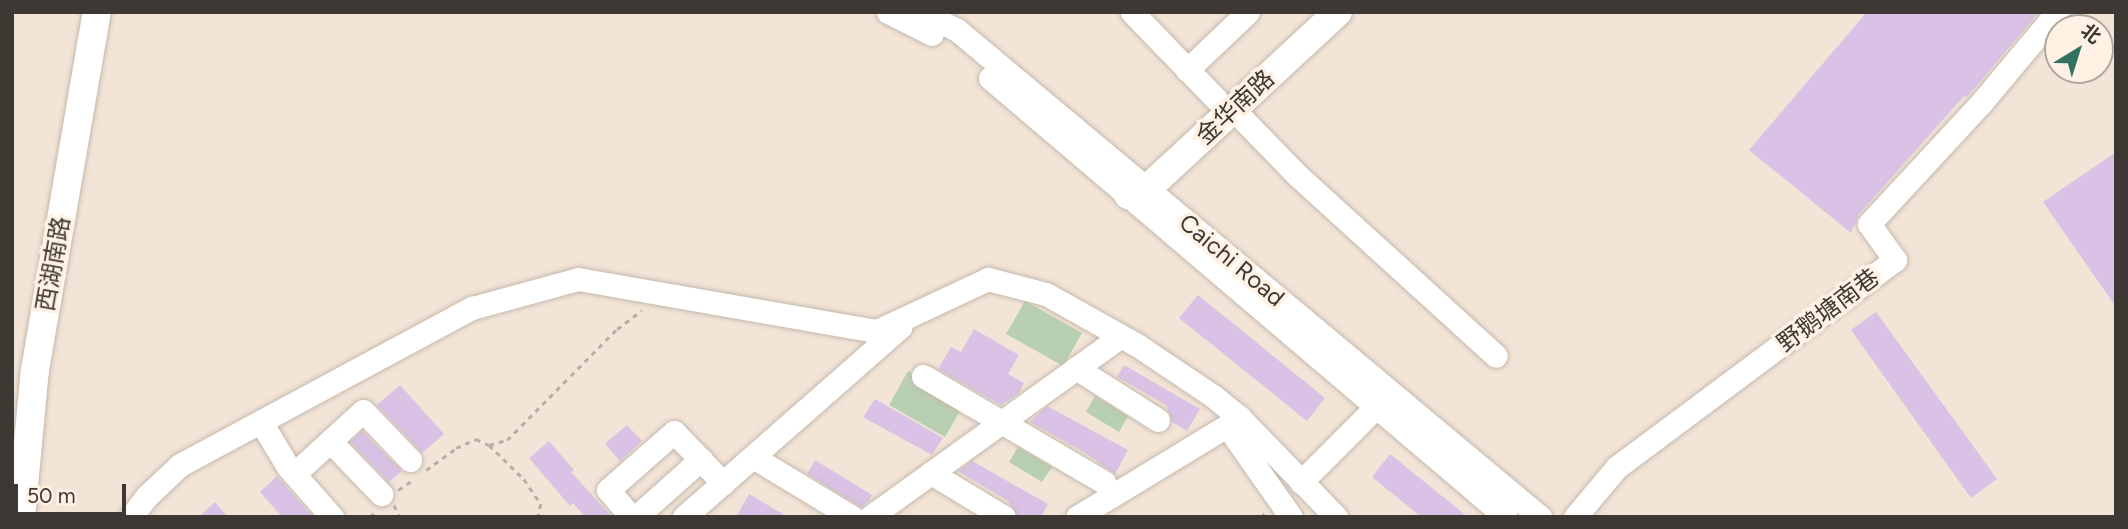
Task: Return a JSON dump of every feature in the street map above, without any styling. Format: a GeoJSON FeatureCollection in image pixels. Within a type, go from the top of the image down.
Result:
{"type":"FeatureCollection","features":[{"type":"Feature","properties":{"kind":"main road","name":"西湖南路"},"geometry":{"type":"LineString","coordinates":[[12,449],[21,368],[83,12]]}},
{"type":"Feature","properties":{"kind":"main road","name":"西湖南路"},"geometry":{"type":"LineString","coordinates":[[21,517],[35,370],[97,12]]}},
{"type":"Feature","properties":{"kind":"main road","name":"金华南路"},"geometry":{"type":"LineString","coordinates":[[1136,187],[1224,104],[1310,12]]}},
{"type":"Feature","properties":{"kind":"main road","name":"金华南路"},"geometry":{"type":"LineString","coordinates":[[1224,104],[1338,12]]}},
{"type":"Feature","properties":{"kind":"street","name":"Caichi Road"},"geometry":{"type":"LineString","coordinates":[[888,12],[936,20],[947,42],[1136,187],[1385,399],[1540,517]]}},
{"type":"Feature","properties":{"kind":"street"},"geometry":{"type":"LineString","coordinates":[[1132,12],[1187,70],[1296,174],[1496,356]]}},
{"type":"Feature","properties":{"kind":"street"},"geometry":{"type":"LineString","coordinates":[[1187,70],[1248,12]]}},
{"type":"Feature","properties":{"kind":"street","name":"野鹅塘南巷"},"geometry":{"type":"LineString","coordinates":[[1575,517],[1617,467],[1895,260],[1869,224],[1981,103],[2057,12]]}},
{"type":"Feature","properties":{"kind":"street"},"geometry":{"type":"LineString","coordinates":[[131,517],[147,496],[180,465],[471,308],[578,279],[877,331],[988,279],[1046,294],[1121,337],[1213,396],[1233,422],[1291,517]]}},
{"type":"Feature","properties":{"kind":"street"},"geometry":{"type":"LineString","coordinates":[[684,517],[915,313]]}},
{"type":"Feature","properties":{"kind":"street"},"geometry":{"type":"LineString","coordinates":[[870,517],[1121,337]]}},
{"type":"Feature","properties":{"kind":"street"},"geometry":{"type":"LineString","coordinates":[[1076,368],[1158,420]]}},
{"type":"Feature","properties":{"kind":"street"},"geometry":{"type":"LineString","coordinates":[[923,376],[1104,482]]}},
{"type":"Feature","properties":{"kind":"street","name":"Caichi Road"},"geometry":{"type":"LineString","coordinates":[[1385,399],[1506,517]]}},
{"type":"Feature","properties":{"kind":"street"},"geometry":{"type":"LineString","coordinates":[[1301,481],[1385,399]]}},
{"type":"Feature","properties":{"kind":"street"},"geometry":{"type":"LineString","coordinates":[[294,474],[363,411],[410,460]]}},
{"type":"Feature","properties":{"kind":"street"},"geometry":{"type":"LineString","coordinates":[[261,422],[294,474],[332,517]]}},
{"type":"Feature","properties":{"kind":"street"},"geometry":{"type":"LineString","coordinates":[[1233,422],[1301,481],[1336,517]]}},
{"type":"Feature","properties":{"kind":"street"},"geometry":{"type":"LineString","coordinates":[[1077,517],[1233,422]]}},
{"type":"Feature","properties":{"kind":"street"},"geometry":{"type":"LineString","coordinates":[[701,459],[634,517],[608,490],[674,432],[701,459],[723,483]]}},
{"type":"Feature","properties":{"kind":"street"},"geometry":{"type":"LineString","coordinates":[[330,441],[382,500]]}},
{"type":"Feature","properties":{"kind":"street"},"geometry":{"type":"LineString","coordinates":[[753,457],[852,517]]}},
{"type":"Feature","properties":{"kind":"street"},"geometry":{"type":"LineString","coordinates":[[931,473],[1004,517]]}},
{"type":"Feature","properties":{"kind":"path"},"geometry":{"type":"LineString","coordinates":[[489,445],[507,440],[617,329],[642,309],[651,307]]}},
{"type":"Feature","properties":{"kind":"path"},"geometry":{"type":"LineString","coordinates":[[370,517],[382,500],[456,448],[476,439],[489,445],[524,480],[541,504],[538,517]]}},
{"type":"Feature","properties":{"kind":"green space"},"geometry":{"type":"Polygon","coordinates":[[[1025,301],[1082,333],[1063,366],[1006,334],[1025,301]]]}},
{"type":"Feature","properties":{"kind":"green space"},"geometry":{"type":"Polygon","coordinates":[[[908,371],[964,404],[945,437],[889,405],[908,371]]]}},
{"type":"Feature","properties":{"kind":"green space"},"geometry":{"type":"Polygon","coordinates":[[[1095,396],[1128,416],[1119,432],[1086,412],[1095,396]]]}},
{"type":"Feature","properties":{"kind":"green space"},"geometry":{"type":"Polygon","coordinates":[[[1018,447],[1052,467],[1042,482],[1009,462],[1018,447]]]}},
{"type":"Feature","properties":{"kind":"building"},"geometry":{"type":"Polygon","coordinates":[[[1867,12],[2039,12],[1967,97],[1964,96],[1859,214],[1851,233],[1749,150],[1867,12]]]}},
{"type":"Feature","properties":{"kind":"building"},"geometry":{"type":"Polygon","coordinates":[[[2116,152],[2116,307],[2043,202],[2116,152]]]}},
{"type":"Feature","properties":{"kind":"building"},"geometry":{"type":"Polygon","coordinates":[[[1198,295],[1325,398],[1307,421],[1179,318],[1198,295]]]}},
{"type":"Feature","properties":{"kind":"building"},"geometry":{"type":"Polygon","coordinates":[[[1876,312],[1997,479],[1971,498],[1851,330],[1876,312]]]}},
{"type":"Feature","properties":{"kind":"building"},"geometry":{"type":"Polygon","coordinates":[[[974,329],[1019,355],[1008,374],[1024,383],[1019,393],[1001,405],[938,369],[951,347],[961,352],[974,329]]]}},
{"type":"Feature","properties":{"kind":"building"},"geometry":{"type":"Polygon","coordinates":[[[1124,365],[1200,409],[1187,431],[1172,422],[1166,405],[1117,377],[1124,365]]]}},
{"type":"Feature","properties":{"kind":"building"},"geometry":{"type":"Polygon","coordinates":[[[400,385],[444,434],[422,453],[377,405],[400,385]]]}},
{"type":"Feature","properties":{"kind":"building"},"geometry":{"type":"Polygon","coordinates":[[[875,399],[943,438],[932,455],[863,417],[875,399]]]}},
{"type":"Feature","properties":{"kind":"building"},"geometry":{"type":"Polygon","coordinates":[[[1047,406],[1128,450],[1115,474],[1087,454],[1030,422],[1047,406]]]}},
{"type":"Feature","properties":{"kind":"building"},"geometry":{"type":"Polygon","coordinates":[[[627,425],[642,441],[620,461],[605,444],[627,425]]]}},
{"type":"Feature","properties":{"kind":"building"},"geometry":{"type":"Polygon","coordinates":[[[362,431],[402,471],[389,482],[350,442],[362,431]]]}},
{"type":"Feature","properties":{"kind":"building"},"geometry":{"type":"Polygon","coordinates":[[[549,441],[574,470],[571,472],[612,517],[585,517],[573,503],[570,506],[529,458],[549,441]]]}},
{"type":"Feature","properties":{"kind":"building"},"geometry":{"type":"Polygon","coordinates":[[[1390,454],[1468,517],[1421,517],[1372,477],[1390,454]]]}},
{"type":"Feature","properties":{"kind":"building"},"geometry":{"type":"Polygon","coordinates":[[[815,460],[872,495],[869,501],[861,507],[807,474],[815,460]]]}},
{"type":"Feature","properties":{"kind":"building"},"geometry":{"type":"Polygon","coordinates":[[[972,461],[1048,504],[1041,517],[1018,517],[1008,501],[958,471],[972,461]]]}},
{"type":"Feature","properties":{"kind":"building"},"geometry":{"type":"Polygon","coordinates":[[[277,476],[313,517],[282,517],[260,492],[277,476]]]}},
{"type":"Feature","properties":{"kind":"building"},"geometry":{"type":"Polygon","coordinates":[[[749,494],[788,517],[736,517],[749,494]]]}},
{"type":"Feature","properties":{"kind":"building"},"geometry":{"type":"Polygon","coordinates":[[[215,502],[228,517],[199,517],[215,502]]]}}]}
